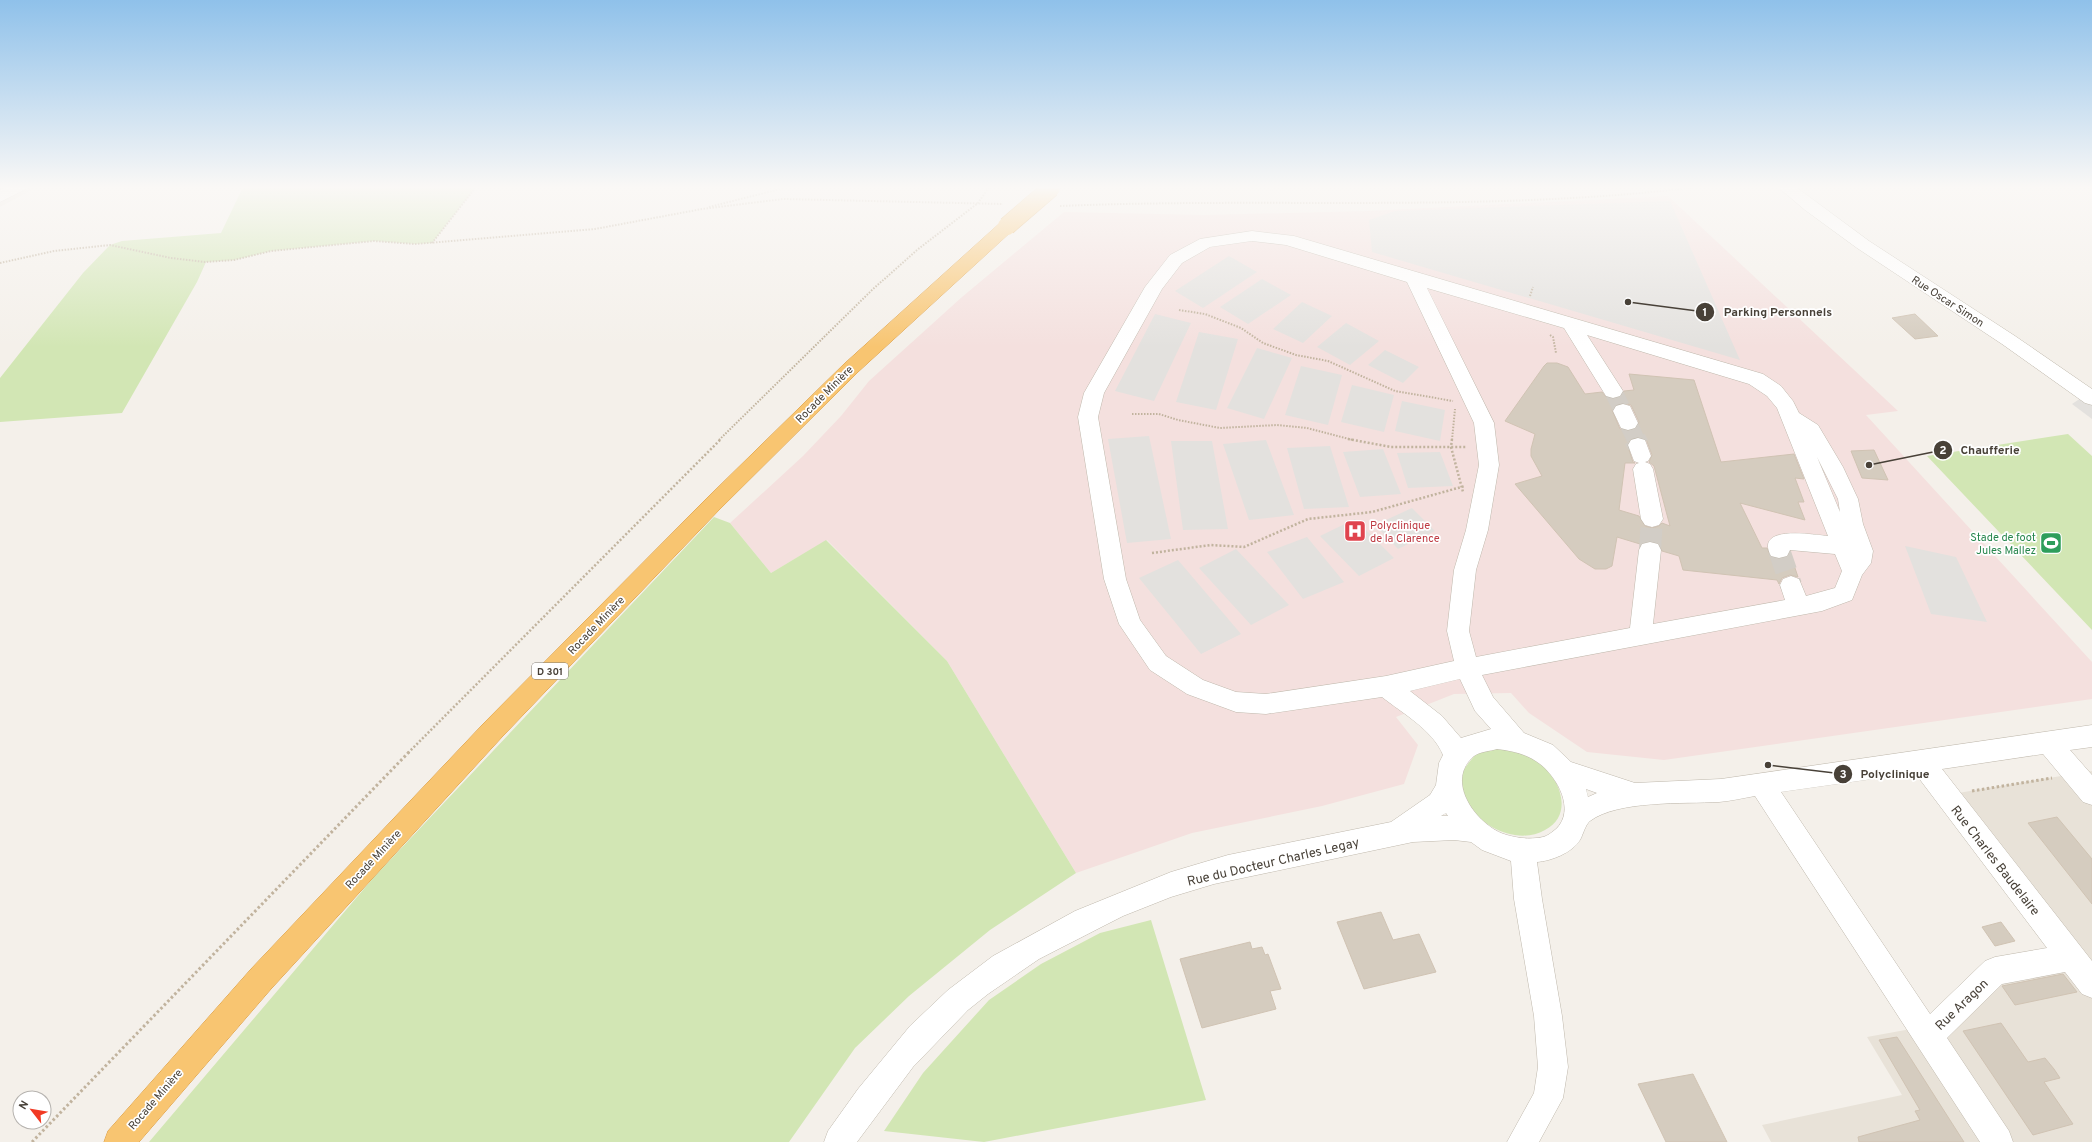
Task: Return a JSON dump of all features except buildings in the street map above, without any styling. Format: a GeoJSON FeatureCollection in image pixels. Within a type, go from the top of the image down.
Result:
{"type":"FeatureCollection","features":[{"type":"Feature","properties":{"kind":"highway","name":"Rocade Minière"},"geometry":{"type":"LineString","coordinates":[[119,1142],[261,979],[493,730],[712,505],[851,368],[933,292],[983,240]]}},
{"type":"Feature","properties":{"kind":"street"},"geometry":{"type":"LineString","coordinates":[[1224,240],[1206,243],[1176,259],[1154,287],[1094,393],[1088,417],[1091,448],[1115,579],[1130,624],[1158,663],[1195,687],[1236,702],[1266,704],[1386,686],[1467,668],[1641,634],[1822,602],[1844,594],[1853,571],[1860,563],[1862,551],[1859,539],[1852,524],[1848,499],[1833,467],[1811,430],[1790,416]]}},
{"type":"Feature","properties":{"kind":"street"},"geometry":{"type":"LineString","coordinates":[[1289,240],[1756,379],[1774,391],[1786,406],[1853,571]]}},
{"type":"Feature","properties":{"kind":"street","name":"Rue Oscar Simon"},"geometry":{"type":"LineString","coordinates":[[1856,240],[1949,303],[1997,332],[2092,398]]}},
{"type":"Feature","properties":{"kind":"street"},"geometry":{"type":"LineString","coordinates":[[1414,278],[1460,377],[1484,423],[1489,465],[1486,489],[1465,570],[1458,631],[1467,668],[1484,704],[1515,740]]}},
{"type":"Feature","properties":{"kind":"street"},"geometry":{"type":"LineString","coordinates":[[1570,323],[1613,391]]}},
{"type":"Feature","properties":{"kind":"street"},"geometry":{"type":"LineString","coordinates":[[1641,457],[1652,519]]}},
{"type":"Feature","properties":{"kind":"street"},"geometry":{"type":"LineString","coordinates":[[1778,550],[1778,545],[1786,541],[1843,546]]}},
{"type":"Feature","properties":{"kind":"street"},"geometry":{"type":"LineString","coordinates":[[1641,634],[1650,550]]}},
{"type":"Feature","properties":{"kind":"street"},"geometry":{"type":"LineString","coordinates":[[1791,585],[1799,606]]}},
{"type":"Feature","properties":{"kind":"street"},"geometry":{"type":"LineString","coordinates":[[1386,686],[1433,723],[1450,741],[1456,756],[1466,746],[1480,740],[1497,738],[1515,740],[1533,746],[1550,757],[1564,771],[1573,785],[1577,799],[1578,814],[1604,802],[1635,794],[1721,790],[1762,785],[2090,736]]}},
{"type":"Feature","properties":{"kind":"street"},"geometry":{"type":"LineString","coordinates":[[2048,743],[2092,794]]}},
{"type":"Feature","properties":{"kind":"street","name":"Rue du Docteur Charles Legay"},"geometry":{"type":"LineString","coordinates":[[1456,756],[1449,771],[1448,788],[1457,810],[1474,830],[1488,840],[1523,851],[1543,850],[1561,843],[1572,830],[1578,814]]}},
{"type":"Feature","properties":{"kind":"street","name":"Rue Charles Baudelaire"},"geometry":{"type":"LineString","coordinates":[[1922,762],[2092,984]]}},
{"type":"Feature","properties":{"kind":"street"},"geometry":{"type":"LineString","coordinates":[[1564,771],[1635,794]]}},
{"type":"Feature","properties":{"kind":"street"},"geometry":{"type":"LineString","coordinates":[[1762,785],[1928,1036]]}},
{"type":"Feature","properties":{"kind":"street","name":"Rue du Docteur Charles Legay"},"geometry":{"type":"LineString","coordinates":[[1396,833],[1439,803],[1448,788]]}},
{"type":"Feature","properties":{"kind":"street","name":"Rue du Docteur Charles Legay"},"geometry":{"type":"LineString","coordinates":[[839,1142],[886,1077],[919,1039],[953,1005],[977,984],[1037,945],[1115,906],[1202,875],[1396,833],[1450,827],[1474,830]]}},
{"type":"Feature","properties":{"kind":"street"},"geometry":{"type":"LineString","coordinates":[[1522,1142],[1542,1111],[1548,1098],[1552,1083],[1553,1068],[1548,1016],[1528,898],[1523,851]]}},
{"type":"Feature","properties":{"kind":"street","name":"Rue Aragon"},"geometry":{"type":"LineString","coordinates":[[1998,1142],[1928,1036],[1995,971],[2071,957]]}},
{"type":"Feature","properties":{"kind":"path"},"geometry":{"type":"LineString","coordinates":[[0,263],[54,251],[110,244],[171,258],[205,262],[234,260],[271,251],[374,241],[410,244],[464,240]]}},
{"type":"Feature","properties":{"kind":"path"},"geometry":{"type":"LineString","coordinates":[[32,1142],[347,815],[658,500],[872,290],[930,240]]}},
{"type":"Feature","properties":{"kind":"path"},"geometry":{"type":"LineString","coordinates":[[1179,310],[1205,314],[1241,328],[1263,343],[1296,355],[1328,361],[1395,391],[1444,398],[1456,402]]}},
{"type":"Feature","properties":{"kind":"path"},"geometry":{"type":"LineString","coordinates":[[1460,377],[1451,447],[1464,493]]}},
{"type":"Feature","properties":{"kind":"path"},"geometry":{"type":"LineString","coordinates":[[1132,414],[1159,414],[1178,420],[1220,428],[1277,425],[1307,428],[1348,439],[1391,447],[1487,448]]}},
{"type":"Feature","properties":{"kind":"path"},"geometry":{"type":"LineString","coordinates":[[1152,553],[1211,545],[1244,546],[1308,520],[1372,512],[1462,486],[1474,486],[1486,489]]}},
{"type":"Feature","properties":{"kind":"path"},"geometry":{"type":"LineString","coordinates":[[1946,795],[2076,775]]}},
{"type":"Feature","properties":{"kind":"shaded area","name":"Polyclinique de la Clarence"},"geometry":{"type":"Polygon","coordinates":[[[1030,240],[1715,240],[1898,411],[1866,415],[2092,662],[2092,699],[1664,760],[1587,752],[1529,713],[1511,693],[1454,694],[1396,717],[1418,745],[1404,784],[1322,806],[1192,833],[1076,873],[947,661],[827,540],[771,573],[730,523],[803,456],[841,416],[869,381],[962,297],[1030,240]]]}},
{"type":"Feature","properties":{"kind":"shaded area"},"geometry":{"type":"Polygon","coordinates":[[[1371,240],[1687,240],[1740,360],[1372,252],[1371,240]]]}},
{"type":"Feature","properties":{"kind":"shaded area"},"geometry":{"type":"Polygon","coordinates":[[[1229,256],[1257,272],[1203,308],[1175,291],[1229,256]]]}},
{"type":"Feature","properties":{"kind":"shaded area"},"geometry":{"type":"Polygon","coordinates":[[[1262,279],[1291,295],[1248,324],[1220,307],[1262,279]]]}},
{"type":"Feature","properties":{"kind":"shaded area"},"geometry":{"type":"Polygon","coordinates":[[[1302,302],[1332,316],[1303,343],[1273,329],[1302,302]]]}},
{"type":"Feature","properties":{"kind":"shaded area"},"geometry":{"type":"Polygon","coordinates":[[[1155,314],[1191,323],[1154,401],[1115,391],[1155,314]]]}},
{"type":"Feature","properties":{"kind":"shaded area"},"geometry":{"type":"Polygon","coordinates":[[[1346,323],[1379,341],[1350,365],[1317,347],[1346,323]]]}},
{"type":"Feature","properties":{"kind":"shaded area"},"geometry":{"type":"Polygon","coordinates":[[[1199,332],[1238,339],[1216,410],[1176,402],[1199,332]]]}},
{"type":"Feature","properties":{"kind":"shaded area"},"geometry":{"type":"Polygon","coordinates":[[[1257,348],[1292,358],[1264,419],[1227,408],[1257,348]]]}},
{"type":"Feature","properties":{"kind":"shaded area"},"geometry":{"type":"Polygon","coordinates":[[[1385,350],[1419,367],[1403,383],[1368,365],[1385,350]]]}},
{"type":"Feature","properties":{"kind":"shaded area"},"geometry":{"type":"Polygon","coordinates":[[[1301,366],[1342,375],[1328,425],[1285,415],[1301,366]]]}},
{"type":"Feature","properties":{"kind":"shaded area"},"geometry":{"type":"Polygon","coordinates":[[[1352,385],[1394,395],[1384,432],[1341,422],[1352,385]]]}},
{"type":"Feature","properties":{"kind":"shaded area"},"geometry":{"type":"Polygon","coordinates":[[[2081,398],[2092,398],[2092,419],[2072,404],[2081,398]]]}},
{"type":"Feature","properties":{"kind":"shaded area"},"geometry":{"type":"Polygon","coordinates":[[[1402,401],[1445,410],[1440,441],[1395,431],[1402,401]]]}},
{"type":"Feature","properties":{"kind":"shaded area"},"geometry":{"type":"Polygon","coordinates":[[[1149,436],[1171,539],[1127,543],[1108,439],[1149,436]]]}},
{"type":"Feature","properties":{"kind":"shaded area"},"geometry":{"type":"Polygon","coordinates":[[[1266,440],[1294,515],[1249,520],[1223,444],[1266,440]]]}},
{"type":"Feature","properties":{"kind":"shaded area"},"geometry":{"type":"Polygon","coordinates":[[[1171,441],[1212,441],[1228,529],[1183,530],[1171,441]]]}},
{"type":"Feature","properties":{"kind":"shaded area"},"geometry":{"type":"Polygon","coordinates":[[[1330,446],[1349,507],[1304,509],[1287,448],[1330,446]]]}},
{"type":"Feature","properties":{"kind":"shaded area"},"geometry":{"type":"Polygon","coordinates":[[[1383,449],[1401,494],[1360,497],[1343,452],[1383,449]]]}},
{"type":"Feature","properties":{"kind":"shaded area"},"geometry":{"type":"Polygon","coordinates":[[[1440,452],[1453,486],[1408,488],[1397,453],[1440,452]]]}},
{"type":"Feature","properties":{"kind":"shaded area"},"geometry":{"type":"Polygon","coordinates":[[[1412,508],[1435,531],[1398,549],[1375,525],[1412,508]]]}},
{"type":"Feature","properties":{"kind":"shaded area"},"geometry":{"type":"Polygon","coordinates":[[[1355,519],[1394,558],[1359,576],[1320,536],[1355,519]]]}},
{"type":"Feature","properties":{"kind":"shaded area"},"geometry":{"type":"Polygon","coordinates":[[[1307,537],[1344,582],[1303,599],[1267,552],[1307,537]]]}},
{"type":"Feature","properties":{"kind":"shaded area"},"geometry":{"type":"Polygon","coordinates":[[[1905,546],[1956,557],[1987,622],[1931,614],[1905,546]]]}},
{"type":"Feature","properties":{"kind":"shaded area"},"geometry":{"type":"Polygon","coordinates":[[[1236,549],[1289,605],[1251,625],[1199,568],[1236,549]]]}},
{"type":"Feature","properties":{"kind":"shaded area"},"geometry":{"type":"Polygon","coordinates":[[[1178,560],[1241,634],[1201,654],[1139,578],[1178,560]]]}},
{"type":"Feature","properties":{"kind":"shaded area"},"geometry":{"type":"Polygon","coordinates":[[[2092,771],[2092,1142],[1771,1142],[1762,1125],[1902,1095],[1867,1037],[1922,1027],[1995,971],[2071,957],[1946,795],[2092,771]]]}},
{"type":"Feature","properties":{"kind":"green space"},"geometry":{"type":"Polygon","coordinates":[[[434,240],[432,243],[415,244],[374,241],[271,251],[234,260],[206,262],[197,282],[122,413],[0,422],[0,378],[83,273],[110,245],[122,241],[434,240]]]}},
{"type":"Feature","properties":{"kind":"green space","name":"Stade de foot Jules Mallez"},"geometry":{"type":"Polygon","coordinates":[[[2068,434],[2092,456],[2092,630],[1927,456],[2068,434]]]}},
{"type":"Feature","properties":{"kind":"green space"},"geometry":{"type":"Polygon","coordinates":[[[714,517],[730,523],[771,573],[826,540],[947,661],[1076,873],[990,930],[909,996],[855,1048],[789,1142],[149,1142],[374,877],[714,517]]]}},
{"type":"Feature","properties":{"kind":"green space"},"geometry":{"type":"Polygon","coordinates":[[[1506,747],[1537,760],[1545,767],[1557,785],[1562,805],[1560,814],[1554,823],[1545,830],[1535,834],[1524,836],[1513,835],[1492,827],[1475,813],[1463,796],[1460,782],[1461,776],[1467,765],[1478,752],[1506,747]]]}},
{"type":"Feature","properties":{"kind":"green space"},"geometry":{"type":"Polygon","coordinates":[[[1151,920],[1206,1100],[984,1142],[884,1131],[923,1073],[989,1000],[1041,964],[1100,933],[1151,920]]]}},
{"type":"Feature","properties":{"kind":"tunnel"},"geometry":{"type":"LineString","coordinates":[[1613,391],[1623,411]]}},
{"type":"Feature","properties":{"kind":"tunnel"},"geometry":{"type":"LineString","coordinates":[[1628,423],[1636,440]]}},
{"type":"Feature","properties":{"kind":"tunnel"},"geometry":{"type":"LineString","coordinates":[[1635,439],[1638,445]]}},
{"type":"Feature","properties":{"kind":"tunnel"},"geometry":{"type":"LineString","coordinates":[[1650,550],[1652,519]]}},
{"type":"Feature","properties":{"kind":"tunnel"},"geometry":{"type":"LineString","coordinates":[[1779,550],[1791,585]]}},
{"type":"Feature","properties":{"kind":"place","name":"Parking Personnels"},"geometry":{"type":"Point","coordinates":[1628,302]}},
{"type":"Feature","properties":{"kind":"place","name":"Chaufferie"},"geometry":{"type":"Point","coordinates":[1869,465]}},
{"type":"Feature","properties":{"kind":"place","name":"Polyclinique de la Clarence"},"geometry":{"type":"Point","coordinates":[1355,531]}},
{"type":"Feature","properties":{"kind":"place","name":"Stade de foot Jules Mallez"},"geometry":{"type":"Point","coordinates":[2051,543]}},
{"type":"Feature","properties":{"kind":"place","name":"Polyclinique"},"geometry":{"type":"Point","coordinates":[1768,765]}}]}
